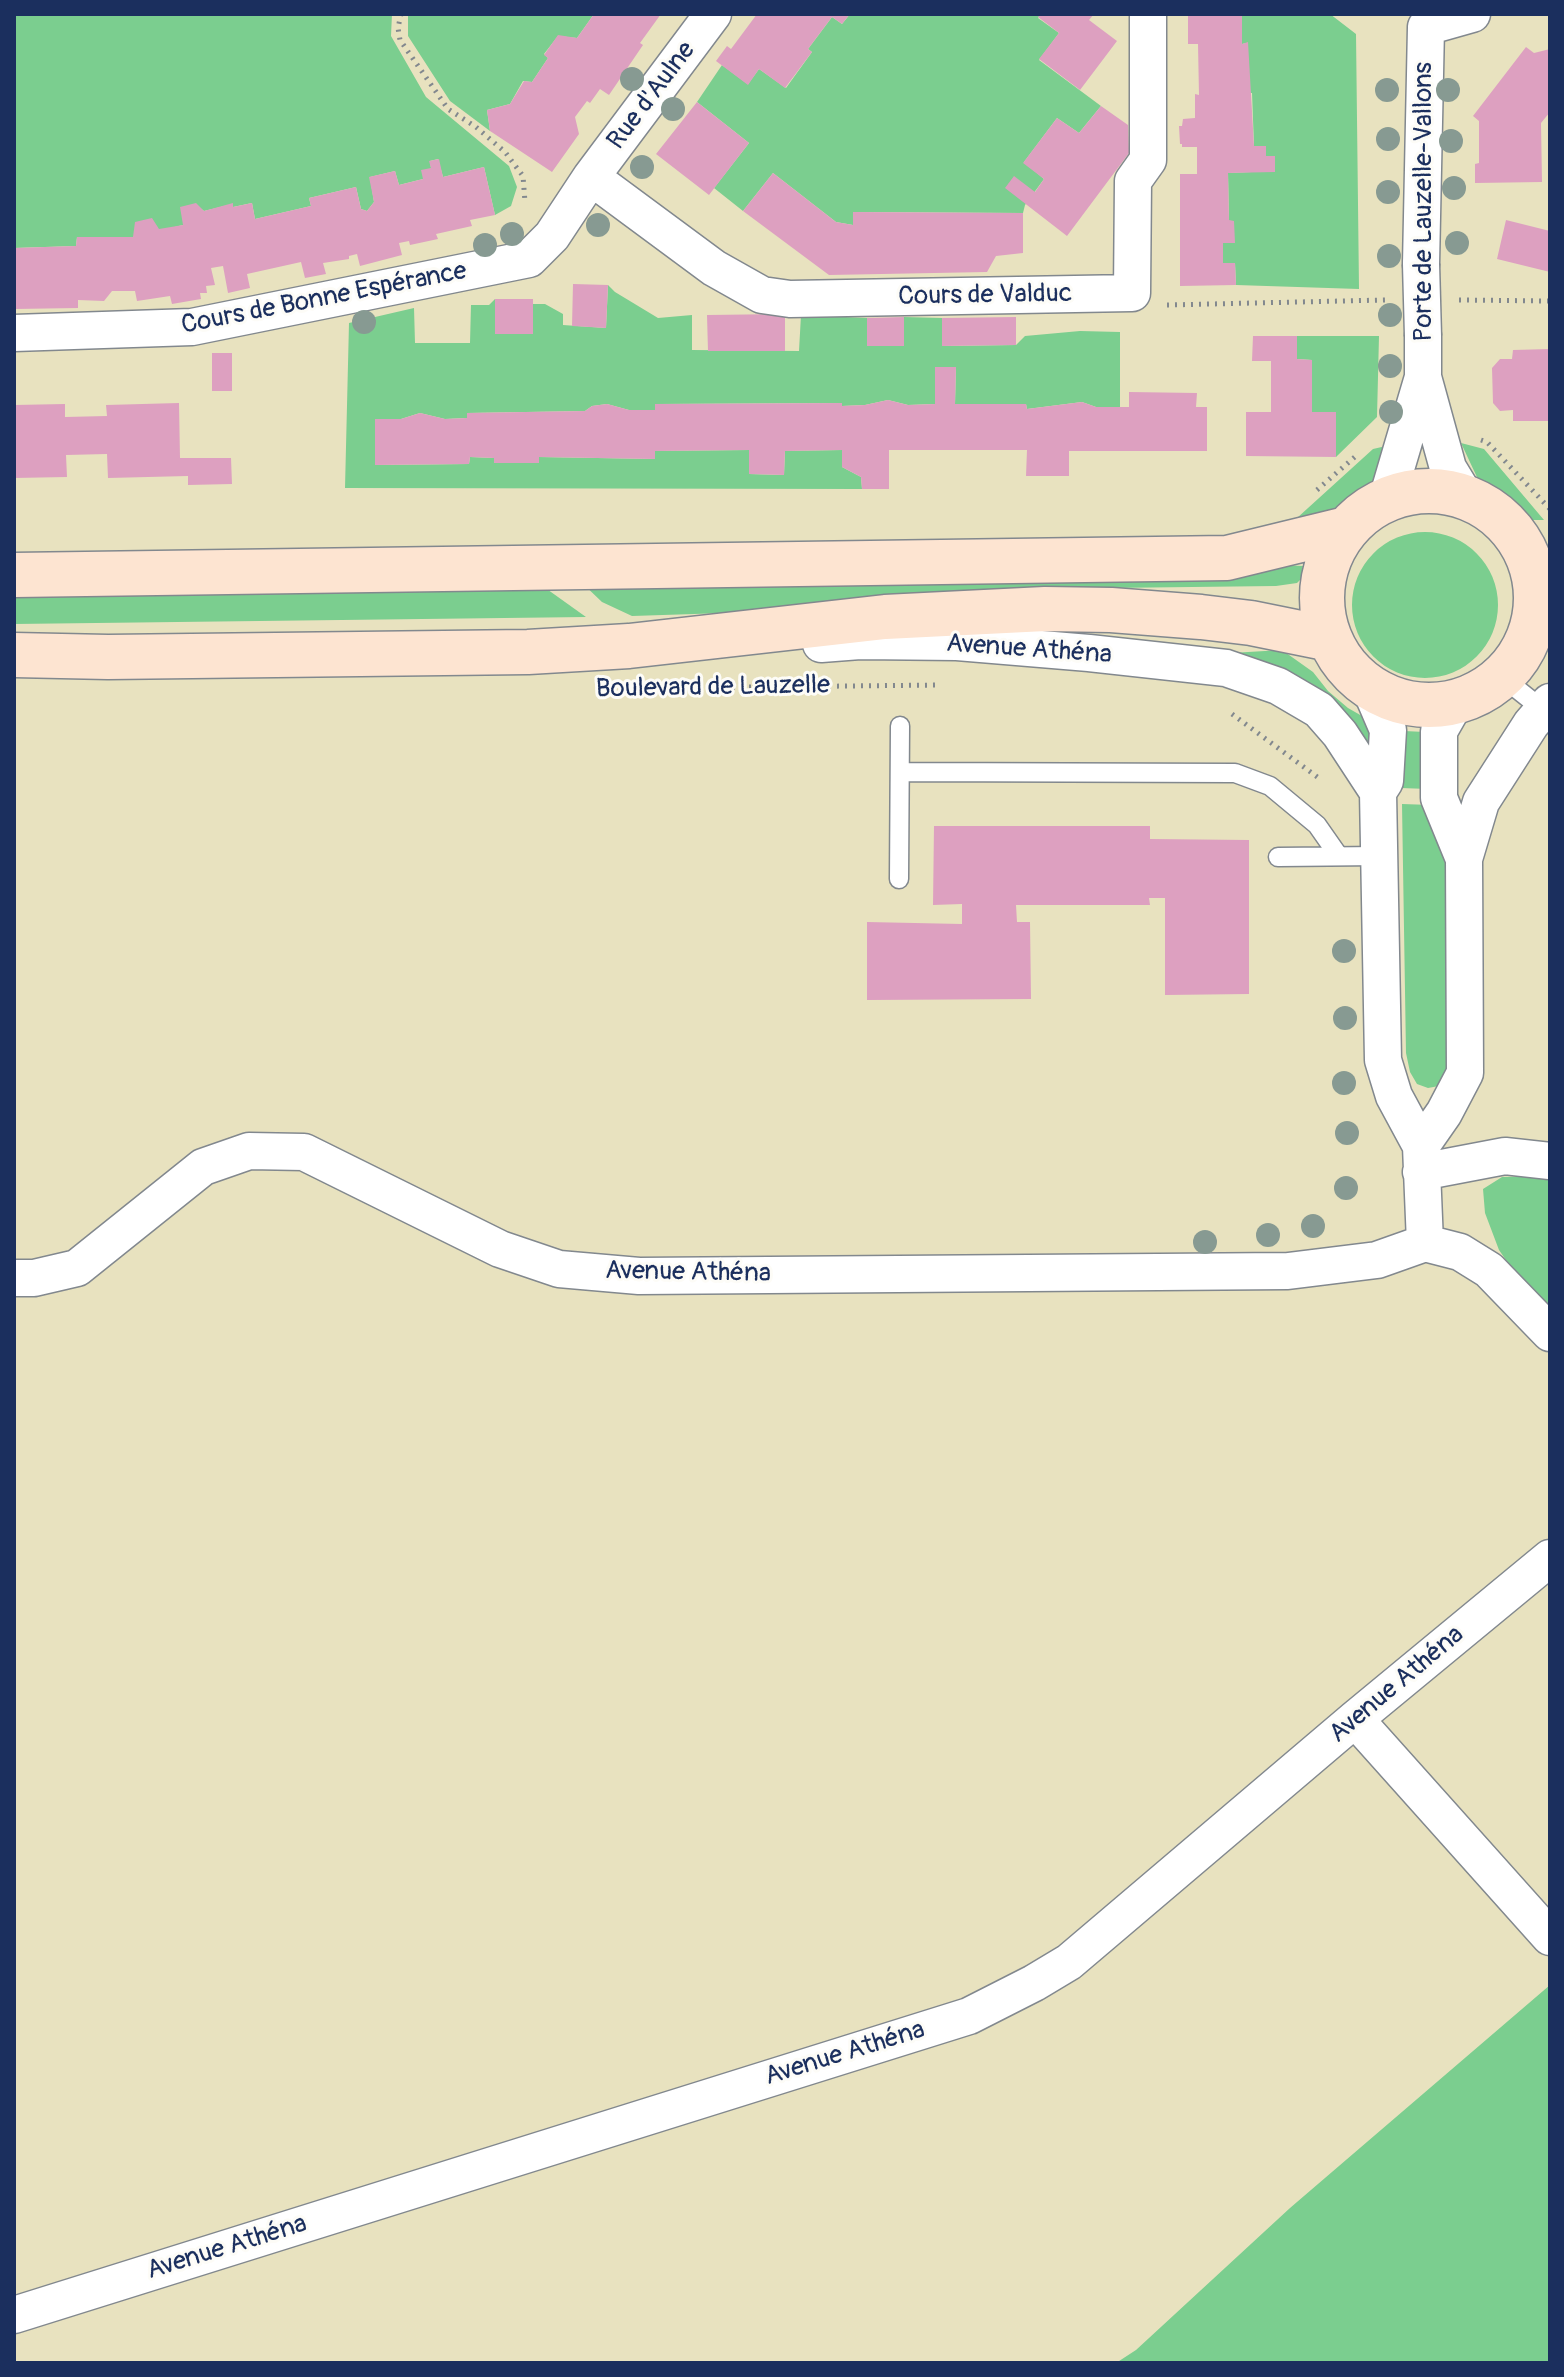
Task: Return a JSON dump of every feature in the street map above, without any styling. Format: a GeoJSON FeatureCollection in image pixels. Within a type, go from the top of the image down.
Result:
{"type":"FeatureCollection","features":[{"type":"Feature","properties":{"kind":"main road"},"geometry":{"type":"LineString","coordinates":[[1425,490],[1465,496],[1538,527],[1534,572],[1540,624],[1518,660],[1480,693],[1455,703],[1426,705],[1397,700],[1370,688],[1347,667],[1330,639],[1323,611],[1323,582],[1331,554],[1346,529],[1364,511],[1387,499],[1425,490]]}},
{"type":"Feature","properties":{"kind":"main road"},"geometry":{"type":"LineString","coordinates":[[14,575],[1227,558],[1346,529]]}},
{"type":"Feature","properties":{"kind":"main road","name":"Boulevard de Lauzelle"},"geometry":{"type":"LineString","coordinates":[[14,655],[108,657],[528,652],[629,646],[885,617],[1045,609],[1201,617],[1251,623],[1330,639]]}},
{"type":"Feature","properties":{"kind":"street","name":"Rue d'Aulne"},"geometry":{"type":"LineString","coordinates":[[591,177],[713,14]]}},
{"type":"Feature","properties":{"kind":"street"},"geometry":{"type":"LineString","coordinates":[[1132,293],[1133,181],[1148,160],[1148,14]]}},
{"type":"Feature","properties":{"kind":"street"},"geometry":{"type":"LineString","coordinates":[[1417,20],[1472,14]]}},
{"type":"Feature","properties":{"kind":"street","name":"Porte de Lauzelle-Vallons"},"geometry":{"type":"LineString","coordinates":[[1417,20],[1423,377],[1448,468],[1465,496]]}},
{"type":"Feature","properties":{"kind":"street","name":"Cours de Bonne Espérance"},"geometry":{"type":"LineString","coordinates":[[14,333],[192,327],[529,259],[552,236],[591,177]]}},
{"type":"Feature","properties":{"kind":"street","name":"Cours de Valduc"},"geometry":{"type":"LineString","coordinates":[[591,177],[714,268],[762,295],[790,299],[1132,293]]}},
{"type":"Feature","properties":{"kind":"street","name":"Porte de Lauzelle-Vallons"},"geometry":{"type":"LineString","coordinates":[[1387,499],[1423,377]]}},
{"type":"Feature","properties":{"kind":"street","name":"Avenue Athéna"},"geometry":{"type":"LineString","coordinates":[[629,646],[693,657],[860,641],[957,642],[1226,668],[1278,686],[1319,710],[1340,734],[1378,792]]}},
{"type":"Feature","properties":{"kind":"street"},"geometry":{"type":"LineString","coordinates":[[1370,688],[1388,730],[1385,781],[1378,792],[1383,1060],[1394,1096],[1421,1159],[1425,1243],[1460,1252],[1489,1270],[1550,1333]]}},
{"type":"Feature","properties":{"kind":"street"},"geometry":{"type":"LineString","coordinates":[[1455,703],[1439,731],[1439,798],[1464,859]]}},
{"type":"Feature","properties":{"kind":"street"},"geometry":{"type":"LineString","coordinates":[[1421,1159],[1465,1073],[1464,859],[1481,802],[1547,707]]}},
{"type":"Feature","properties":{"kind":"street","name":"Avenue Athéna"},"geometry":{"type":"LineString","coordinates":[[14,1278],[34,1278],[77,1268],[203,1167],[249,1151],[304,1152],[500,1249],[559,1269],[639,1276],[1288,1271],[1377,1260],[1425,1243]]}},
{"type":"Feature","properties":{"kind":"street"},"geometry":{"type":"LineString","coordinates":[[1421,1159],[1505,1156],[1550,1161]]}},
{"type":"Feature","properties":{"kind":"street","name":"Avenue Athéna"},"geometry":{"type":"LineString","coordinates":[[14,2315],[969,2016],[1069,1962],[1550,1558]]}},
{"type":"Feature","properties":{"kind":"street"},"geometry":{"type":"LineString","coordinates":[[1355,1719],[1550,1937]]}},
{"type":"Feature","properties":{"kind":"lane"},"geometry":{"type":"LineString","coordinates":[[1502,677],[1547,707]]}},
{"type":"Feature","properties":{"kind":"lane"},"geometry":{"type":"LineString","coordinates":[[899,879],[900,726]]}},
{"type":"Feature","properties":{"kind":"lane"},"geometry":{"type":"LineString","coordinates":[[900,772],[1235,773],[1270,786],[1317,825],[1338,855]]}},
{"type":"Feature","properties":{"kind":"lane"},"geometry":{"type":"LineString","coordinates":[[1278,857],[1380,856]]}},
{"type":"Feature","properties":{"kind":"path"},"geometry":{"type":"LineString","coordinates":[[401,14],[398,28],[400,40],[448,109],[476,127],[505,152],[523,176],[526,213],[552,236]]}},
{"type":"Feature","properties":{"kind":"path"},"geometry":{"type":"LineString","coordinates":[[1132,293],[1166,305],[1399,300]]}},
{"type":"Feature","properties":{"kind":"path"},"geometry":{"type":"LineString","coordinates":[[1444,300],[1550,301]]}},
{"type":"Feature","properties":{"kind":"path"},"geometry":{"type":"LineString","coordinates":[[1441,435],[1464,436],[1487,442],[1538,527]]}},
{"type":"Feature","properties":{"kind":"path"},"geometry":{"type":"LineString","coordinates":[[1308,498],[1355,456],[1384,436],[1404,436]]}},
{"type":"Feature","properties":{"kind":"path","name":"Boulevard de Lauzelle"},"geometry":{"type":"LineString","coordinates":[[668,688],[953,685]]}},
{"type":"Feature","properties":{"kind":"path"},"geometry":{"type":"LineString","coordinates":[[1227,711],[1336,790],[1378,792]]}},
{"type":"Feature","properties":{"kind":"green space"},"geometry":{"type":"Polygon","coordinates":[[[14,14],[392,14],[391,36],[426,97],[509,166],[517,187],[511,206],[495,215],[484,167],[443,177],[438,159],[430,161],[431,168],[423,179],[399,185],[395,171],[370,177],[374,202],[367,211],[361,209],[356,187],[309,198],[311,206],[255,219],[252,203],[204,211],[195,204],[183,225],[133,237],[77,237],[76,246],[14,248],[14,14]]]}},
{"type":"Feature","properties":{"kind":"green space"},"geometry":{"type":"Polygon","coordinates":[[[408,14],[594,14],[577,38],[558,36],[544,54],[548,58],[532,82],[523,81],[510,104],[487,110],[490,131],[450,101],[408,36],[408,14]]]}},
{"type":"Feature","properties":{"kind":"green space"},"geometry":{"type":"Polygon","coordinates":[[[850,14],[1041,14],[1038,18],[1059,33],[1039,60],[1101,106],[1079,133],[1057,118],[1024,162],[1044,179],[1025,205],[1023,213],[854,212],[853,225],[836,222],[773,173],[743,211],[714,188],[749,143],[697,102],[722,65],[748,84],[759,69],[786,88],[812,52],[808,49],[832,17],[842,24],[850,14]]]}},
{"type":"Feature","properties":{"kind":"green space"},"geometry":{"type":"Polygon","coordinates":[[[1242,14],[1330,14],[1356,34],[1359,289],[1236,285],[1235,263],[1223,263],[1223,243],[1229,220],[1228,173],[1275,171],[1275,156],[1266,156],[1265,146],[1254,146],[1252,93],[1249,93],[1247,43],[1242,44],[1242,14]]]}},
{"type":"Feature","properties":{"kind":"green space"},"geometry":{"type":"Polygon","coordinates":[[[608,285],[658,318],[692,315],[692,350],[799,351],[801,315],[867,318],[867,346],[904,346],[904,317],[942,318],[943,346],[1016,345],[1025,336],[1080,331],[1120,332],[1120,407],[1096,407],[1082,402],[1027,409],[1026,404],[955,404],[956,367],[935,404],[908,405],[888,400],[842,406],[841,403],[656,404],[655,410],[629,410],[607,404],[592,406],[585,411],[467,413],[467,418],[445,419],[420,413],[401,419],[375,419],[375,465],[469,464],[470,457],[494,458],[495,463],[539,457],[655,459],[655,451],[749,450],[749,474],[784,475],[785,451],[842,450],[842,467],[861,477],[862,489],[345,488],[349,323],[414,308],[415,343],[470,343],[471,305],[489,305],[495,299],[495,334],[533,334],[533,304],[545,304],[563,314],[563,325],[606,328],[608,285]]]}},
{"type":"Feature","properties":{"kind":"green space"},"geometry":{"type":"Polygon","coordinates":[[[1297,336],[1379,336],[1377,417],[1336,457],[1336,412],[1312,412],[1312,360],[1297,359],[1297,336]]]}},
{"type":"Feature","properties":{"kind":"green space"},"geometry":{"type":"Polygon","coordinates":[[[1461,443],[1484,449],[1544,520],[1532,520],[1483,490],[1461,443]]]}},
{"type":"Feature","properties":{"kind":"green space"},"geometry":{"type":"Polygon","coordinates":[[[1386,446],[1384,462],[1373,481],[1356,500],[1314,517],[1297,518],[1373,449],[1386,446]]]}},
{"type":"Feature","properties":{"kind":"green space"},"geometry":{"type":"Polygon","coordinates":[[[1425,532],[1453,538],[1477,553],[1492,577],[1498,605],[1492,633],[1477,657],[1453,672],[1425,678],[1397,672],[1373,657],[1358,633],[1352,605],[1358,577],[1373,553],[1397,538],[1425,532]]]}},
{"type":"Feature","properties":{"kind":"green space"},"geometry":{"type":"Polygon","coordinates":[[[1303,566],[1301,579],[1297,583],[1276,586],[1024,589],[818,610],[632,616],[602,602],[580,581],[1303,566]]]}},
{"type":"Feature","properties":{"kind":"green space"},"geometry":{"type":"Polygon","coordinates":[[[530,577],[586,617],[14,624],[14,586],[530,577]]]}},
{"type":"Feature","properties":{"kind":"green space"},"geometry":{"type":"Polygon","coordinates":[[[1282,650],[1313,672],[1328,691],[1348,708],[1369,720],[1375,775],[1214,654],[1282,650]]]}},
{"type":"Feature","properties":{"kind":"green space"},"geometry":{"type":"Polygon","coordinates":[[[1404,731],[1425,732],[1428,789],[1401,788],[1404,731]]]}},
{"type":"Feature","properties":{"kind":"green space"},"geometry":{"type":"Polygon","coordinates":[[[1402,804],[1431,805],[1450,884],[1454,1065],[1439,1086],[1428,1088],[1417,1084],[1410,1072],[1406,1053],[1402,804]]]}},
{"type":"Feature","properties":{"kind":"green space"},"geometry":{"type":"Polygon","coordinates":[[[1539,1176],[1550,1180],[1550,1316],[1530,1295],[1499,1250],[1485,1213],[1483,1189],[1502,1177],[1539,1176]]]}},
{"type":"Feature","properties":{"kind":"green space"},"geometry":{"type":"Polygon","coordinates":[[[1550,1985],[1550,2363],[1116,2363],[1136,2350],[1290,2208],[1550,1985]]]}},
{"type":"Feature","properties":{"kind":"building"},"geometry":{"type":"Polygon","coordinates":[[[594,14],[661,14],[609,95],[600,89],[575,117],[579,134],[552,172],[490,131],[487,110],[510,104],[524,81],[532,82],[548,58],[544,55],[558,35],[577,38],[594,14]]]}},
{"type":"Feature","properties":{"kind":"building"},"geometry":{"type":"Polygon","coordinates":[[[757,14],[850,14],[842,24],[832,17],[808,49],[812,52],[785,88],[759,69],[748,85],[716,61],[727,46],[731,49],[757,14]]]}},
{"type":"Feature","properties":{"kind":"building"},"geometry":{"type":"Polygon","coordinates":[[[1041,14],[1094,14],[1089,20],[1117,41],[1080,90],[1039,59],[1059,33],[1038,17],[1041,14]]]}},
{"type":"Feature","properties":{"kind":"building"},"geometry":{"type":"Polygon","coordinates":[[[1188,14],[1242,14],[1242,44],[1248,42],[1254,146],[1266,146],[1266,156],[1275,156],[1275,172],[1228,173],[1229,220],[1234,221],[1235,243],[1223,243],[1223,263],[1235,263],[1236,285],[1180,286],[1180,174],[1197,174],[1197,147],[1182,147],[1180,144],[1179,126],[1182,126],[1183,119],[1195,118],[1195,94],[1199,95],[1198,44],[1188,44],[1188,14]]]}},
{"type":"Feature","properties":{"kind":"building"},"geometry":{"type":"Polygon","coordinates":[[[1526,47],[1534,53],[1550,49],[1550,112],[1541,123],[1542,182],[1475,183],[1475,164],[1479,163],[1479,121],[1473,116],[1526,47]]]}},
{"type":"Feature","properties":{"kind":"building"},"geometry":{"type":"Polygon","coordinates":[[[697,102],[749,143],[709,195],[656,154],[697,102]]]}},
{"type":"Feature","properties":{"kind":"building"},"geometry":{"type":"Polygon","coordinates":[[[1101,106],[1128,125],[1129,153],[1067,236],[1005,188],[1014,176],[1035,192],[1044,179],[1023,163],[1057,118],[1079,133],[1101,106]]]}},
{"type":"Feature","properties":{"kind":"building"},"geometry":{"type":"Polygon","coordinates":[[[439,159],[443,177],[484,167],[495,215],[470,220],[472,226],[436,234],[438,239],[410,245],[409,241],[399,243],[402,255],[360,266],[357,254],[349,256],[349,259],[323,263],[326,274],[305,278],[301,262],[247,274],[250,288],[228,293],[223,266],[211,268],[215,285],[206,286],[207,293],[200,293],[201,299],[172,304],[170,296],[137,301],[135,291],[112,291],[104,301],[78,300],[78,308],[15,309],[14,248],[76,246],[77,237],[133,237],[135,222],[152,218],[159,229],[183,225],[180,207],[196,203],[204,211],[233,203],[233,207],[252,203],[255,219],[311,206],[309,198],[356,187],[361,209],[367,211],[374,202],[369,177],[395,171],[399,185],[423,179],[421,170],[431,168],[429,161],[439,159]]]}},
{"type":"Feature","properties":{"kind":"building"},"geometry":{"type":"Polygon","coordinates":[[[773,173],[836,222],[853,225],[853,212],[1023,213],[1023,253],[996,256],[987,272],[829,275],[743,211],[773,173]]]}},
{"type":"Feature","properties":{"kind":"building"},"geometry":{"type":"Polygon","coordinates":[[[1506,220],[1550,231],[1550,272],[1497,259],[1506,220]]]}},
{"type":"Feature","properties":{"kind":"building"},"geometry":{"type":"Polygon","coordinates":[[[573,284],[608,285],[606,328],[572,326],[573,284]]]}},
{"type":"Feature","properties":{"kind":"building"},"geometry":{"type":"Polygon","coordinates":[[[495,299],[533,299],[533,334],[495,334],[495,299]]]}},
{"type":"Feature","properties":{"kind":"building"},"geometry":{"type":"Polygon","coordinates":[[[785,314],[785,351],[708,351],[707,315],[785,314]]]}},
{"type":"Feature","properties":{"kind":"building"},"geometry":{"type":"Polygon","coordinates":[[[904,317],[904,346],[867,346],[867,318],[904,317]]]}},
{"type":"Feature","properties":{"kind":"building"},"geometry":{"type":"Polygon","coordinates":[[[1016,317],[1016,345],[942,346],[942,318],[1016,317]]]}},
{"type":"Feature","properties":{"kind":"building"},"geometry":{"type":"Polygon","coordinates":[[[1253,336],[1297,336],[1297,359],[1312,360],[1312,412],[1336,412],[1336,457],[1246,456],[1246,412],[1271,412],[1271,361],[1252,361],[1253,336]]]}},
{"type":"Feature","properties":{"kind":"building"},"geometry":{"type":"Polygon","coordinates":[[[1550,349],[1550,421],[1513,421],[1513,410],[1500,411],[1493,403],[1492,368],[1500,359],[1512,359],[1513,350],[1550,349]]]}},
{"type":"Feature","properties":{"kind":"building"},"geometry":{"type":"Polygon","coordinates":[[[212,353],[232,353],[232,391],[212,391],[212,353]]]}},
{"type":"Feature","properties":{"kind":"building"},"geometry":{"type":"Polygon","coordinates":[[[935,367],[956,367],[955,404],[1026,404],[1027,409],[1082,402],[1096,407],[1129,407],[1129,392],[1197,393],[1196,407],[1207,407],[1207,451],[1069,451],[1069,476],[1026,476],[1027,450],[889,450],[889,489],[862,489],[861,477],[842,467],[842,450],[785,451],[784,475],[749,474],[749,450],[655,451],[655,459],[539,457],[539,463],[494,463],[494,458],[470,457],[469,464],[375,465],[375,419],[401,419],[420,413],[445,419],[467,418],[467,413],[585,411],[592,406],[607,404],[629,410],[655,410],[655,404],[842,403],[842,406],[888,400],[908,405],[935,404],[935,367]]]}},
{"type":"Feature","properties":{"kind":"building"},"geometry":{"type":"Polygon","coordinates":[[[179,403],[180,458],[231,458],[232,484],[188,485],[188,476],[108,478],[107,454],[66,455],[67,477],[14,478],[14,405],[65,404],[65,417],[107,416],[106,405],[179,403]]]}},
{"type":"Feature","properties":{"kind":"building"},"geometry":{"type":"Polygon","coordinates":[[[934,826],[1150,826],[1150,839],[1249,840],[1249,994],[1165,995],[1165,898],[1149,898],[1150,905],[1016,905],[1017,922],[1030,922],[1031,999],[867,1000],[867,922],[962,924],[962,904],[933,905],[934,826]]]}}]}
